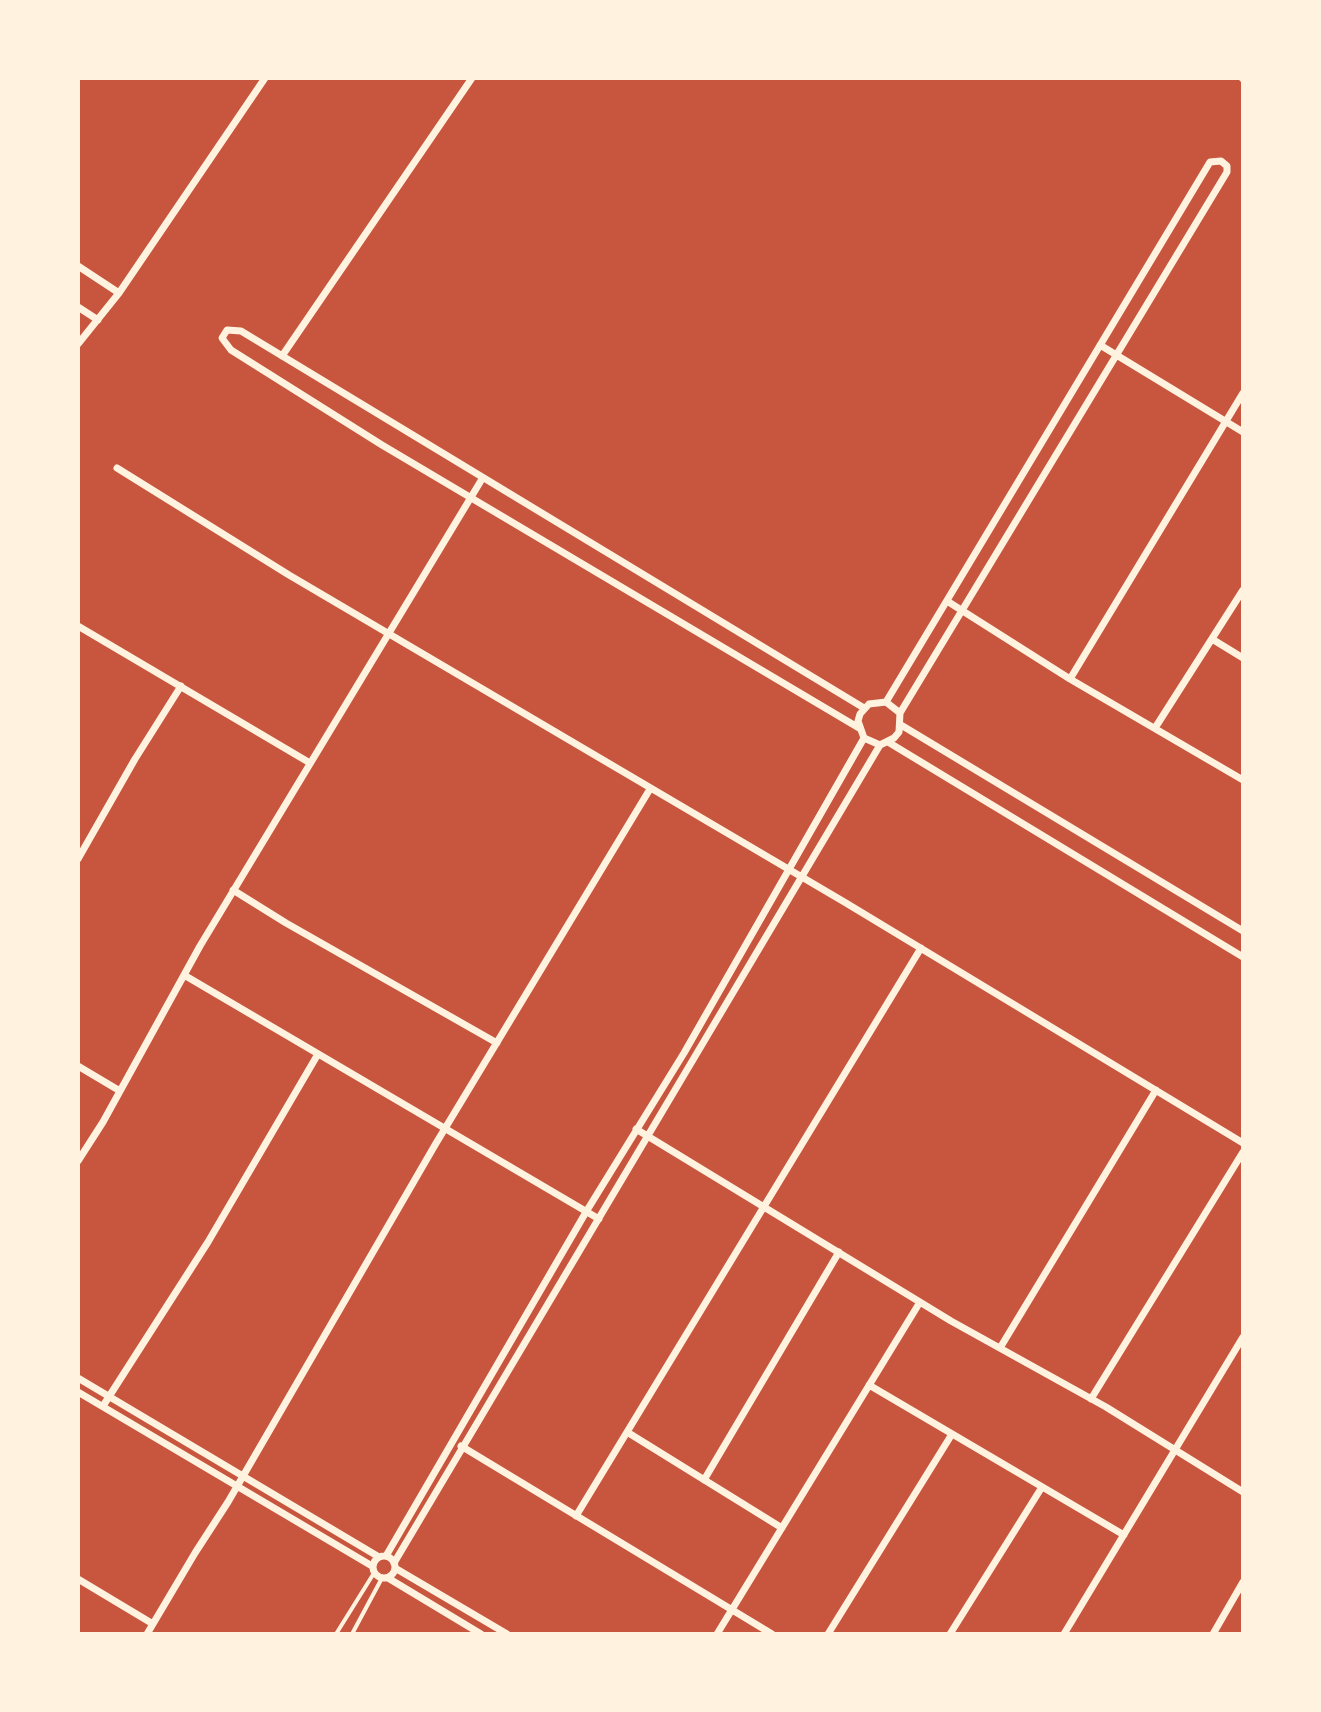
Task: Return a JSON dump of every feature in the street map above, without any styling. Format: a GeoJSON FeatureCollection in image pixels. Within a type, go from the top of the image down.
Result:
{"type":"FeatureCollection","features":[{"type":"Feature","properties":{"kind":"street"},"geometry":{"type":"LineString","coordinates":[[78,344],[119,293],[265,78]]}},
{"type":"Feature","properties":{"kind":"street"},"geometry":{"type":"LineString","coordinates":[[282,356],[472,78]]}},
{"type":"Feature","properties":{"kind":"street"},"geometry":{"type":"LineString","coordinates":[[385,1578],[802,878],[884,744],[894,738],[901,725],[900,713],[1227,172],[1227,166],[1221,161],[1210,162],[886,702]]}},
{"type":"Feature","properties":{"kind":"street"},"geometry":{"type":"LineString","coordinates":[[78,266],[119,293]]}},
{"type":"Feature","properties":{"kind":"street"},"geometry":{"type":"LineString","coordinates":[[78,307],[98,320]]}},
{"type":"Feature","properties":{"kind":"street"},"geometry":{"type":"LineString","coordinates":[[859,728],[471,498],[231,350],[222,338],[227,330],[241,331],[864,708]]}},
{"type":"Feature","properties":{"kind":"street"},"geometry":{"type":"LineString","coordinates":[[1100,345],[1243,432]]}},
{"type":"Feature","properties":{"kind":"street"},"geometry":{"type":"LineString","coordinates":[[1070,679],[1243,393]]}},
{"type":"Feature","properties":{"kind":"street"},"geometry":{"type":"LineString","coordinates":[[117,468],[289,575],[921,948],[1243,1143]]}},
{"type":"Feature","properties":{"kind":"street"},"geometry":{"type":"LineString","coordinates":[[78,1161],[233,890],[482,479]]}},
{"type":"Feature","properties":{"kind":"street"},"geometry":{"type":"LineString","coordinates":[[1155,728],[1243,590]]}},
{"type":"Feature","properties":{"kind":"street"},"geometry":{"type":"LineString","coordinates":[[947,601],[1070,679],[1243,780]]}},
{"type":"Feature","properties":{"kind":"street"},"geometry":{"type":"LineString","coordinates":[[78,626],[310,763]]}},
{"type":"Feature","properties":{"kind":"street"},"geometry":{"type":"LineString","coordinates":[[1212,639],[1243,658]]}},
{"type":"Feature","properties":{"kind":"street"},"geometry":{"type":"LineString","coordinates":[[78,859],[181,686]]}},
{"type":"Feature","properties":{"kind":"street"},"geometry":{"type":"LineString","coordinates":[[900,713],[886,702],[875,702],[864,708],[858,721],[864,738],[884,744],[1243,957]]}},
{"type":"Feature","properties":{"kind":"street"},"geometry":{"type":"LineString","coordinates":[[901,725],[1243,931]]}},
{"type":"Feature","properties":{"kind":"street"},"geometry":{"type":"LineString","coordinates":[[373,1570],[684,1053],[864,738]]}},
{"type":"Feature","properties":{"kind":"street"},"geometry":{"type":"LineString","coordinates":[[147,1634],[243,1476],[444,1130],[650,789]]}},
{"type":"Feature","properties":{"kind":"street"},"geometry":{"type":"LineString","coordinates":[[233,890],[497,1043]]}},
{"type":"Feature","properties":{"kind":"street"},"geometry":{"type":"LineString","coordinates":[[576,1516],[921,948]]}},
{"type":"Feature","properties":{"kind":"street"},"geometry":{"type":"LineString","coordinates":[[184,975],[599,1219]]}},
{"type":"Feature","properties":{"kind":"street"},"geometry":{"type":"LineString","coordinates":[[103,1406],[208,1242],[318,1054]]}},
{"type":"Feature","properties":{"kind":"street"},"geometry":{"type":"LineString","coordinates":[[78,1066],[120,1091]]}},
{"type":"Feature","properties":{"kind":"street"},"geometry":{"type":"LineString","coordinates":[[1000,1348],[1156,1090]]}},
{"type":"Feature","properties":{"kind":"street"},"geometry":{"type":"LineString","coordinates":[[636,1129],[920,1302],[1091,1399],[1243,1492]]}},
{"type":"Feature","properties":{"kind":"street"},"geometry":{"type":"LineString","coordinates":[[1091,1399],[1243,1152]]}},
{"type":"Feature","properties":{"kind":"street"},"geometry":{"type":"LineString","coordinates":[[704,1480],[839,1252]]}},
{"type":"Feature","properties":{"kind":"street"},"geometry":{"type":"LineString","coordinates":[[717,1634],[920,1302]]}},
{"type":"Feature","properties":{"kind":"street"},"geometry":{"type":"LineString","coordinates":[[1064,1634],[1243,1337]]}},
{"type":"Feature","properties":{"kind":"street"},"geometry":{"type":"LineString","coordinates":[[78,1378],[507,1634]]}},
{"type":"Feature","properties":{"kind":"street"},"geometry":{"type":"LineString","coordinates":[[869,1385],[1124,1535]]}},
{"type":"Feature","properties":{"kind":"street"},"geometry":{"type":"LineString","coordinates":[[78,1392],[481,1634]]}},
{"type":"Feature","properties":{"kind":"street"},"geometry":{"type":"LineString","coordinates":[[627,1432],[782,1528]]}},
{"type":"Feature","properties":{"kind":"street"},"geometry":{"type":"LineString","coordinates":[[828,1634],[952,1434]]}},
{"type":"Feature","properties":{"kind":"street"},"geometry":{"type":"LineString","coordinates":[[452,1441],[772,1634]]}},
{"type":"Feature","properties":{"kind":"street"},"geometry":{"type":"LineString","coordinates":[[950,1634],[1042,1487]]}},
{"type":"Feature","properties":{"kind":"street"},"geometry":{"type":"LineString","coordinates":[[78,1579],[153,1624]]}},
{"type":"Feature","properties":{"kind":"street"},"geometry":{"type":"LineString","coordinates":[[1213,1634],[1243,1582]]}},
{"type":"Feature","properties":{"kind":"lane"},"geometry":{"type":"LineString","coordinates":[[336,1634],[373,1570]]}},
{"type":"Feature","properties":{"kind":"lane"},"geometry":{"type":"LineString","coordinates":[[352,1634],[385,1578]]}}]}
